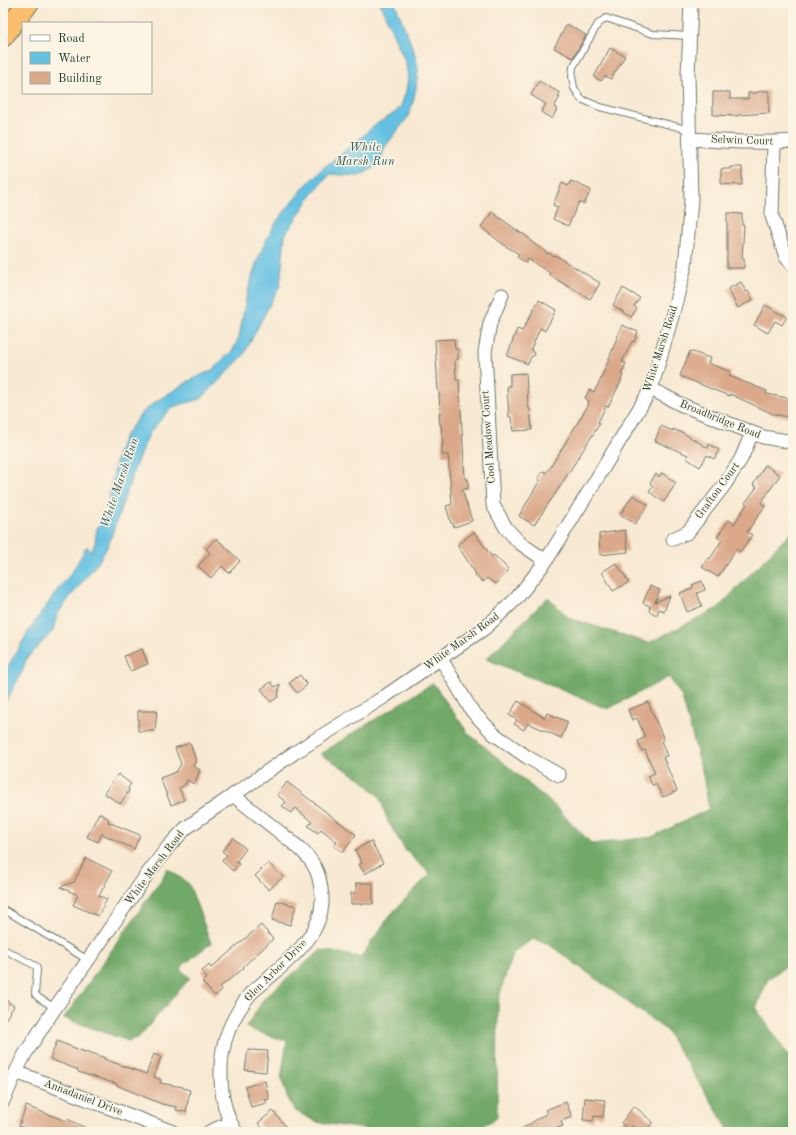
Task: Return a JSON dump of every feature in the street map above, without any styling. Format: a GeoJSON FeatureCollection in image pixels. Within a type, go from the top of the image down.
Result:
{"type":"FeatureCollection","features":[{"type":"Feature","properties":{"kind":"highway"},"geometry":{"type":"LineString","coordinates":[[3,36],[28,3]]}},
{"type":"Feature","properties":{"kind":"street","name":"White Marsh Road"},"geometry":{"type":"LineString","coordinates":[[3,1101],[25,1054],[55,1008],[168,847],[186,828],[211,809],[234,795],[294,753],[384,697],[485,628],[503,613],[532,580],[546,561],[650,389],[673,313],[685,266],[691,200],[688,75],[691,3]]}},
{"type":"Feature","properties":{"kind":"street","name":"Selwin Court"},"geometry":{"type":"LineString","coordinates":[[690,135],[774,142],[793,141]]}},
{"type":"Feature","properties":{"kind":"street"},"geometry":{"type":"LineString","coordinates":[[774,142],[772,216],[786,257],[793,264]]}},
{"type":"Feature","properties":{"kind":"street","name":"Cool Meadow Court"},"geometry":{"type":"LineString","coordinates":[[502,295],[490,323],[485,352],[493,505],[506,528],[520,543],[546,561]]}},
{"type":"Feature","properties":{"kind":"street","name":"Broadbridge Road"},"geometry":{"type":"LineString","coordinates":[[650,389],[682,405],[762,437],[793,442]]}},
{"type":"Feature","properties":{"kind":"street","name":"Grafton Court"},"geometry":{"type":"LineString","coordinates":[[673,539],[688,532],[725,484],[741,459],[752,433]]}},
{"type":"Feature","properties":{"kind":"street"},"geometry":{"type":"LineString","coordinates":[[441,659],[472,711],[494,734],[527,757],[559,775]]}},
{"type":"Feature","properties":{"kind":"street","name":"Glen Arbor Drive"},"geometry":{"type":"LineString","coordinates":[[233,1128],[221,1092],[220,1066],[223,1044],[232,1022],[252,993],[298,952],[309,938],[319,921],[322,906],[318,872],[307,855],[234,795]]}},
{"type":"Feature","properties":{"kind":"street","name":"Annadaniel Drive"},"geometry":{"type":"LineString","coordinates":[[16,1072],[173,1132]]}},
{"type":"Feature","properties":{"kind":"street"},"geometry":{"type":"LineString","coordinates":[[209,1132],[233,1128]]}},
{"type":"Feature","properties":{"kind":"lane"},"geometry":{"type":"LineString","coordinates":[[690,36],[653,34],[606,18],[598,24],[595,29],[573,67],[572,76],[574,88],[581,99],[600,107],[690,135]]}},
{"type":"Feature","properties":{"kind":"lane"},"geometry":{"type":"LineString","coordinates":[[3,910],[88,960]]}},
{"type":"Feature","properties":{"kind":"lane"},"geometry":{"type":"LineString","coordinates":[[3,949],[36,966],[35,994],[55,1008]]}},
{"type":"Feature","properties":{"kind":"green space"},"geometry":{"type":"Polygon","coordinates":[[[789,534],[793,534],[793,961],[768,979],[756,1008],[793,1063],[793,1132],[730,1132],[666,1030],[547,943],[532,939],[512,954],[498,1001],[497,1118],[470,1132],[385,1132],[316,1122],[294,1110],[287,1096],[281,1078],[287,1041],[251,1030],[246,1027],[266,996],[321,950],[361,957],[391,914],[430,874],[406,851],[388,822],[380,797],[360,778],[320,754],[433,683],[468,733],[555,806],[592,844],[652,837],[709,809],[703,775],[682,697],[669,677],[608,709],[486,659],[548,597],[569,618],[648,643],[718,608],[789,534]]]}},
{"type":"Feature","properties":{"kind":"green space"},"geometry":{"type":"Polygon","coordinates":[[[167,868],[189,884],[211,943],[183,965],[181,970],[190,978],[139,1037],[128,1041],[64,1018],[163,877],[167,868]]]}},
{"type":"Feature","properties":{"kind":"water","name":"White Marsh Run"},"geometry":{"type":"Polygon","coordinates":[[[380,3],[395,3],[416,57],[418,70],[416,88],[408,117],[385,147],[379,164],[358,176],[329,174],[313,193],[285,235],[280,286],[243,356],[201,399],[172,407],[150,432],[138,459],[108,546],[99,561],[57,615],[53,631],[26,659],[23,670],[3,707],[3,675],[30,629],[71,573],[87,546],[91,552],[95,543],[97,528],[108,513],[111,502],[108,500],[118,452],[124,437],[141,414],[155,402],[189,381],[212,370],[233,350],[239,337],[246,298],[256,264],[265,242],[277,221],[306,185],[323,168],[375,125],[396,112],[401,106],[406,91],[408,78],[406,64],[380,3]]]}},
{"type":"Feature","properties":{"kind":"building"},"geometry":{"type":"Polygon","coordinates":[[[567,24],[586,35],[573,58],[554,48],[567,24]]]}},
{"type":"Feature","properties":{"kind":"building"},"geometry":{"type":"Polygon","coordinates":[[[610,48],[625,56],[611,79],[605,76],[601,81],[594,77],[610,48]]]}},
{"type":"Feature","properties":{"kind":"building"},"geometry":{"type":"Polygon","coordinates":[[[539,81],[560,93],[558,96],[560,97],[554,107],[557,109],[552,119],[541,112],[546,104],[531,95],[539,81]]]}},
{"type":"Feature","properties":{"kind":"building"},"geometry":{"type":"Polygon","coordinates":[[[760,91],[769,91],[769,113],[738,116],[713,115],[713,92],[730,92],[730,99],[748,99],[748,93],[756,93],[760,91]]]}},
{"type":"Feature","properties":{"kind":"building"},"geometry":{"type":"Polygon","coordinates":[[[731,167],[742,167],[742,185],[721,184],[721,169],[731,169],[731,167]]]}},
{"type":"Feature","properties":{"kind":"building"},"geometry":{"type":"Polygon","coordinates":[[[571,181],[591,190],[584,204],[579,202],[568,226],[553,219],[558,207],[553,205],[562,183],[568,186],[571,181]]]}},
{"type":"Feature","properties":{"kind":"building"},"geometry":{"type":"Polygon","coordinates":[[[492,212],[548,254],[555,255],[600,283],[590,299],[549,275],[550,273],[528,259],[526,263],[517,257],[519,254],[504,245],[481,227],[492,212]]]}},
{"type":"Feature","properties":{"kind":"building"},"geometry":{"type":"Polygon","coordinates":[[[727,213],[742,214],[742,225],[744,225],[742,258],[744,258],[744,268],[727,268],[727,213]]]}},
{"type":"Feature","properties":{"kind":"building"},"geometry":{"type":"Polygon","coordinates":[[[741,282],[746,292],[748,291],[753,300],[738,308],[728,289],[741,282]]]}},
{"type":"Feature","properties":{"kind":"building"},"geometry":{"type":"Polygon","coordinates":[[[623,288],[640,298],[634,306],[637,308],[631,317],[613,305],[623,288]]]}},
{"type":"Feature","properties":{"kind":"building"},"geometry":{"type":"Polygon","coordinates":[[[539,300],[556,310],[545,331],[540,328],[531,349],[535,355],[531,357],[528,364],[507,356],[517,329],[522,331],[539,300]]]}},
{"type":"Feature","properties":{"kind":"building"},"geometry":{"type":"Polygon","coordinates":[[[765,305],[787,317],[782,325],[775,321],[768,333],[754,325],[765,305]]]}},
{"type":"Feature","properties":{"kind":"building"},"geometry":{"type":"Polygon","coordinates":[[[622,325],[638,332],[622,362],[626,363],[621,374],[623,375],[620,383],[608,407],[606,406],[598,422],[599,425],[534,525],[519,516],[540,480],[538,479],[543,471],[546,473],[550,468],[589,404],[589,401],[585,398],[589,390],[594,392],[601,379],[622,325]]]}},
{"type":"Feature","properties":{"kind":"building"},"geometry":{"type":"Polygon","coordinates":[[[454,339],[455,349],[458,349],[458,359],[455,360],[456,380],[459,380],[465,479],[468,479],[468,489],[462,489],[472,521],[454,527],[453,523],[451,523],[446,506],[452,504],[448,455],[442,455],[443,445],[439,414],[439,391],[435,340],[454,339]]]}},
{"type":"Feature","properties":{"kind":"building"},"geometry":{"type":"Polygon","coordinates":[[[690,351],[710,358],[708,363],[731,372],[729,376],[767,391],[766,394],[793,399],[793,418],[773,414],[730,394],[730,396],[680,376],[690,351]]]}},
{"type":"Feature","properties":{"kind":"building"},"geometry":{"type":"Polygon","coordinates":[[[526,373],[528,404],[530,409],[532,430],[513,431],[511,417],[509,417],[507,386],[510,386],[510,374],[526,373]]]}},
{"type":"Feature","properties":{"kind":"building"},"geometry":{"type":"Polygon","coordinates":[[[661,426],[683,433],[708,448],[709,444],[719,450],[714,459],[707,455],[700,467],[686,458],[688,455],[655,441],[661,426]]]}},
{"type":"Feature","properties":{"kind":"building"},"geometry":{"type":"Polygon","coordinates":[[[765,465],[780,475],[761,503],[765,506],[747,532],[752,535],[740,552],[736,549],[718,577],[702,567],[708,558],[710,559],[722,540],[717,537],[729,520],[734,524],[747,504],[745,503],[757,487],[753,485],[765,465]]]}},
{"type":"Feature","properties":{"kind":"building"},"geometry":{"type":"Polygon","coordinates":[[[662,473],[676,483],[664,502],[649,492],[653,486],[650,483],[656,474],[659,477],[662,473]]]}},
{"type":"Feature","properties":{"kind":"building"},"geometry":{"type":"Polygon","coordinates":[[[633,495],[648,505],[635,524],[620,514],[633,495]]]}},
{"type":"Feature","properties":{"kind":"building"},"geometry":{"type":"Polygon","coordinates":[[[625,530],[628,552],[600,555],[599,534],[625,530]]]}},
{"type":"Feature","properties":{"kind":"building"},"geometry":{"type":"Polygon","coordinates":[[[474,532],[492,557],[494,555],[509,570],[496,584],[487,578],[483,582],[475,575],[476,574],[457,545],[474,532]]]}},
{"type":"Feature","properties":{"kind":"building"},"geometry":{"type":"Polygon","coordinates":[[[216,538],[240,561],[229,573],[222,566],[211,578],[198,566],[210,553],[206,549],[216,538]]]}},
{"type":"Feature","properties":{"kind":"building"},"geometry":{"type":"Polygon","coordinates":[[[616,563],[629,582],[613,591],[602,572],[616,563]]]}},
{"type":"Feature","properties":{"kind":"building"},"geometry":{"type":"Polygon","coordinates":[[[702,581],[705,590],[697,593],[702,606],[687,612],[680,593],[693,588],[692,585],[702,581]]]}},
{"type":"Feature","properties":{"kind":"building"},"geometry":{"type":"Polygon","coordinates":[[[650,586],[660,590],[655,602],[670,596],[664,611],[659,609],[657,615],[649,611],[650,606],[643,603],[650,586]]]}},
{"type":"Feature","properties":{"kind":"building"},"geometry":{"type":"Polygon","coordinates":[[[142,649],[148,664],[130,671],[124,656],[142,649]]]}},
{"type":"Feature","properties":{"kind":"building"},"geometry":{"type":"Polygon","coordinates":[[[300,675],[307,685],[297,693],[289,683],[300,675]]]}},
{"type":"Feature","properties":{"kind":"building"},"geometry":{"type":"Polygon","coordinates":[[[271,682],[275,687],[280,684],[278,697],[271,702],[261,689],[271,682]]]}},
{"type":"Feature","properties":{"kind":"building"},"geometry":{"type":"Polygon","coordinates":[[[518,701],[545,718],[547,713],[568,722],[561,738],[528,723],[524,730],[514,724],[517,720],[509,715],[518,701]]]}},
{"type":"Feature","properties":{"kind":"building"},"geometry":{"type":"Polygon","coordinates":[[[648,702],[664,740],[661,741],[667,756],[663,757],[677,791],[663,797],[656,784],[652,785],[648,776],[655,773],[645,750],[642,751],[638,741],[645,737],[637,718],[632,720],[628,710],[648,702]]]}},
{"type":"Feature","properties":{"kind":"building"},"geometry":{"type":"Polygon","coordinates":[[[138,711],[157,711],[155,731],[138,731],[138,711]]]}},
{"type":"Feature","properties":{"kind":"building"},"geometry":{"type":"Polygon","coordinates":[[[190,743],[196,761],[193,766],[200,770],[194,784],[187,780],[185,785],[179,788],[184,800],[171,805],[160,778],[176,772],[181,764],[175,748],[190,743]]]}},
{"type":"Feature","properties":{"kind":"building"},"geometry":{"type":"Polygon","coordinates":[[[118,774],[131,784],[128,788],[129,791],[120,804],[104,793],[118,774]]]}},
{"type":"Feature","properties":{"kind":"building"},"geometry":{"type":"Polygon","coordinates":[[[287,782],[356,835],[343,852],[334,846],[337,842],[321,829],[318,833],[308,826],[312,822],[295,808],[291,813],[282,806],[286,802],[277,795],[287,782]]]}},
{"type":"Feature","properties":{"kind":"building"},"geometry":{"type":"Polygon","coordinates":[[[99,813],[109,819],[108,822],[140,835],[134,849],[102,834],[98,842],[87,837],[99,813]]]}},
{"type":"Feature","properties":{"kind":"building"},"geometry":{"type":"Polygon","coordinates":[[[233,838],[246,849],[236,862],[239,864],[233,871],[222,861],[227,855],[222,851],[233,838]]]}},
{"type":"Feature","properties":{"kind":"building"},"geometry":{"type":"Polygon","coordinates":[[[371,841],[383,863],[365,874],[359,864],[362,863],[355,850],[371,841]]]}},
{"type":"Feature","properties":{"kind":"building"},"geometry":{"type":"Polygon","coordinates":[[[86,858],[112,871],[99,896],[107,899],[98,916],[73,905],[78,895],[60,887],[74,882],[86,858]]]}},
{"type":"Feature","properties":{"kind":"building"},"geometry":{"type":"Polygon","coordinates":[[[268,863],[283,877],[269,890],[255,876],[268,863]]]}},
{"type":"Feature","properties":{"kind":"building"},"geometry":{"type":"Polygon","coordinates":[[[356,883],[373,883],[373,904],[351,904],[351,893],[356,893],[356,883]]]}},
{"type":"Feature","properties":{"kind":"building"},"geometry":{"type":"Polygon","coordinates":[[[277,901],[296,906],[290,925],[272,920],[277,901]]]}},
{"type":"Feature","properties":{"kind":"building"},"geometry":{"type":"Polygon","coordinates":[[[261,925],[273,939],[243,967],[244,968],[220,987],[222,990],[215,996],[202,982],[207,978],[202,971],[209,965],[211,968],[261,925]]]}},
{"type":"Feature","properties":{"kind":"building"},"geometry":{"type":"Polygon","coordinates":[[[3,998],[14,1006],[3,1023],[3,998]]]}},
{"type":"Feature","properties":{"kind":"building"},"geometry":{"type":"Polygon","coordinates":[[[57,1041],[146,1074],[154,1054],[161,1057],[154,1077],[161,1080],[160,1083],[183,1087],[190,1090],[186,1112],[176,1110],[177,1107],[162,1104],[116,1085],[117,1084],[78,1072],[78,1070],[50,1059],[57,1041]]]}},
{"type":"Feature","properties":{"kind":"building"},"geometry":{"type":"Polygon","coordinates":[[[248,1050],[268,1051],[266,1072],[245,1070],[248,1050]]]}},
{"type":"Feature","properties":{"kind":"building"},"geometry":{"type":"Polygon","coordinates":[[[265,1081],[269,1099],[265,1100],[267,1103],[251,1107],[245,1087],[265,1081]]]}},
{"type":"Feature","properties":{"kind":"building"},"geometry":{"type":"Polygon","coordinates":[[[585,1098],[605,1100],[603,1117],[594,1116],[593,1121],[583,1120],[585,1098]]]}},
{"type":"Feature","properties":{"kind":"building"},"geometry":{"type":"Polygon","coordinates":[[[566,1102],[572,1117],[561,1121],[563,1126],[547,1132],[517,1132],[547,1113],[545,1110],[566,1102]]]}},
{"type":"Feature","properties":{"kind":"building"},"geometry":{"type":"Polygon","coordinates":[[[26,1106],[66,1121],[67,1119],[94,1132],[35,1132],[19,1126],[26,1106]]]}},
{"type":"Feature","properties":{"kind":"building"},"geometry":{"type":"Polygon","coordinates":[[[634,1106],[653,1122],[645,1132],[639,1132],[632,1126],[629,1130],[621,1123],[634,1106]]]}},
{"type":"Feature","properties":{"kind":"building"},"geometry":{"type":"Polygon","coordinates":[[[273,1111],[286,1127],[280,1132],[265,1132],[258,1123],[273,1111]]]}}]}
